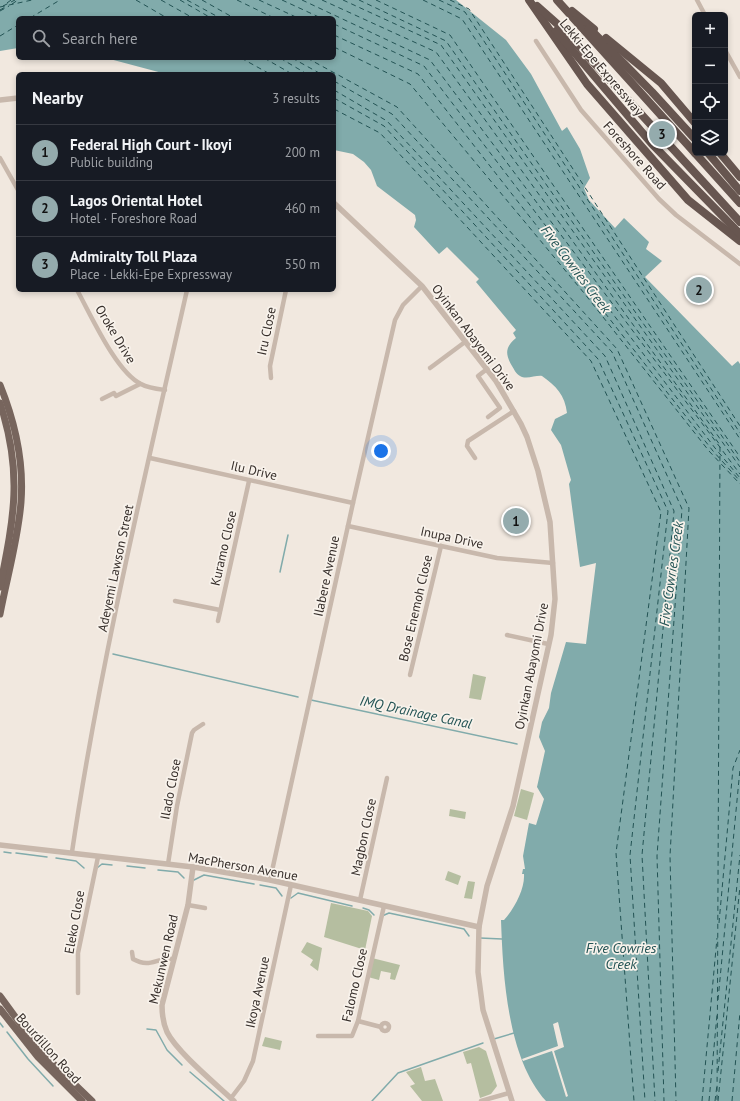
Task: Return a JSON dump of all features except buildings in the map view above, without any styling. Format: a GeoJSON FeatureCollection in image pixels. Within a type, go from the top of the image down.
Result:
{"type":"FeatureCollection","features":[{"type":"Feature","properties":{"kind":"highway"},"geometry":{"type":"LineString","coordinates":[[530,0],[562,29],[740,222]]}},
{"type":"Feature","properties":{"kind":"highway"},"geometry":{"type":"LineString","coordinates":[[530,0],[587,84],[688,200],[740,241]]}},
{"type":"Feature","properties":{"kind":"highway","name":"Lekki-Epe Expressway"},"geometry":{"type":"LineString","coordinates":[[530,0],[652,144],[740,234]]}},
{"type":"Feature","properties":{"kind":"highway"},"geometry":{"type":"LineString","coordinates":[[557,0],[692,150]]}},
{"type":"Feature","properties":{"kind":"highway"},"geometry":{"type":"LineString","coordinates":[[557,0],[661,83],[692,120]]}},
{"type":"Feature","properties":{"kind":"highway","name":"Lekki-Epe Expressway"},"geometry":{"type":"LineString","coordinates":[[557,0],[615,54],[692,136]]}},
{"type":"Feature","properties":{"kind":"highway"},"geometry":{"type":"LineString","coordinates":[[597,67],[606,66],[607,56]]}},
{"type":"Feature","properties":{"kind":"highway"},"geometry":{"type":"LineString","coordinates":[[698,156],[740,203]]}},
{"type":"Feature","properties":{"kind":"highway"},"geometry":{"type":"LineString","coordinates":[[711,156],[740,191]]}},
{"type":"Feature","properties":{"kind":"highway"},"geometry":{"type":"LineString","coordinates":[[723,156],[740,176]]}},
{"type":"Feature","properties":{"kind":"main road"},"geometry":{"type":"LineString","coordinates":[[0,385],[10,412],[18,447],[21,489],[17,533],[0,614]]}},
{"type":"Feature","properties":{"kind":"main road"},"geometry":{"type":"LineString","coordinates":[[0,403],[13,456],[15,494],[12,526],[0,587]]}},
{"type":"Feature","properties":{"kind":"main road","name":"Bourdillon Road"},"geometry":{"type":"LineString","coordinates":[[0,996],[40,1051],[92,1101]]}},
{"type":"Feature","properties":{"kind":"main road","name":"Bourdillon Road"},"geometry":{"type":"LineString","coordinates":[[0,1009],[38,1057],[82,1101]]}},
{"type":"Feature","properties":{"kind":"street"},"geometry":{"type":"LineString","coordinates":[[697,0],[703,12]]}},
{"type":"Feature","properties":{"kind":"street","name":"Foreshore Road"},"geometry":{"type":"LineString","coordinates":[[536,42],[586,115],[659,199],[676,215],[740,264]]}},
{"type":"Feature","properties":{"kind":"street"},"geometry":{"type":"LineString","coordinates":[[728,55],[740,77]]}},
{"type":"Feature","properties":{"kind":"street"},"geometry":{"type":"LineString","coordinates":[[0,100],[16,98]]}},
{"type":"Feature","properties":{"kind":"street"},"geometry":{"type":"LineString","coordinates":[[0,158],[16,186]]}},
{"type":"Feature","properties":{"kind":"street","name":"Oyinkan Abayomi Drive"},"geometry":{"type":"LineString","coordinates":[[336,205],[422,286],[487,369],[514,411],[527,437],[538,470],[550,522],[555,599],[548,644],[513,806],[487,886],[479,927],[478,972],[483,1010],[512,1101]]}},
{"type":"Feature","properties":{"kind":"street","name":"Ilabere Avenue"},"geometry":{"type":"LineString","coordinates":[[270,880],[352,503],[395,320],[403,305],[422,286]]}},
{"type":"Feature","properties":{"kind":"street","name":"Oroke Drive"},"geometry":{"type":"LineString","coordinates":[[78,292],[119,364],[132,379],[140,384],[165,390]]}},
{"type":"Feature","properties":{"kind":"street","name":"Adeyemi Lawson Street"},"geometry":{"type":"LineString","coordinates":[[72,852],[82,783],[109,647],[187,292]]}},
{"type":"Feature","properties":{"kind":"street","name":"Iru Close"},"geometry":{"type":"LineString","coordinates":[[271,378],[270,366],[286,292]]}},
{"type":"Feature","properties":{"kind":"street"},"geometry":{"type":"LineString","coordinates":[[430,368],[465,342]]}},
{"type":"Feature","properties":{"kind":"street"},"geometry":{"type":"LineString","coordinates":[[487,369],[478,376],[500,408],[488,417]]}},
{"type":"Feature","properties":{"kind":"street"},"geometry":{"type":"LineString","coordinates":[[102,399],[114,393],[116,396],[140,384]]}},
{"type":"Feature","properties":{"kind":"street"},"geometry":{"type":"LineString","coordinates":[[475,458],[467,446],[468,441],[514,411]]}},
{"type":"Feature","properties":{"kind":"street","name":"Ilu Drive"},"geometry":{"type":"LineString","coordinates":[[150,458],[352,503]]}},
{"type":"Feature","properties":{"kind":"street","name":"Kuramo Close"},"geometry":{"type":"LineString","coordinates":[[218,621],[249,481]]}},
{"type":"Feature","properties":{"kind":"street","name":"Inupa Drive"},"geometry":{"type":"LineString","coordinates":[[348,526],[497,558],[552,563]]}},
{"type":"Feature","properties":{"kind":"street","name":"Bose Enemoh Close"},"geometry":{"type":"LineString","coordinates":[[410,675],[441,546]]}},
{"type":"Feature","properties":{"kind":"street"},"geometry":{"type":"LineString","coordinates":[[174,601],[220,610]]}},
{"type":"Feature","properties":{"kind":"street"},"geometry":{"type":"LineString","coordinates":[[506,635],[548,644]]}},
{"type":"Feature","properties":{"kind":"street","name":"Ilado Close"},"geometry":{"type":"LineString","coordinates":[[168,864],[177,806],[192,733],[203,724]]}},
{"type":"Feature","properties":{"kind":"street","name":"Magbon Close"},"geometry":{"type":"LineString","coordinates":[[360,900],[387,778]]}},
{"type":"Feature","properties":{"kind":"street","name":"MacPherson Avenue"},"geometry":{"type":"LineString","coordinates":[[0,844],[72,852],[98,857],[193,867],[270,880],[479,927]]}},
{"type":"Feature","properties":{"kind":"street","name":"Eleko Close"},"geometry":{"type":"LineString","coordinates":[[78,993],[78,953],[98,857]]}},
{"type":"Feature","properties":{"kind":"street","name":"Mekunwen Road"},"geometry":{"type":"LineString","coordinates":[[193,867],[188,905],[162,1005],[163,1020],[167,1032],[176,1046],[232,1100]]}},
{"type":"Feature","properties":{"kind":"street","name":"Ikoya Avenue"},"geometry":{"type":"LineString","coordinates":[[232,1100],[244,1081],[253,1061],[291,885]]}},
{"type":"Feature","properties":{"kind":"street"},"geometry":{"type":"LineString","coordinates":[[188,905],[205,908]]}},
{"type":"Feature","properties":{"kind":"street","name":"Falomo Close"},"geometry":{"type":"LineString","coordinates":[[318,1036],[352,1036],[358,1021],[384,906]]}},
{"type":"Feature","properties":{"kind":"street"},"geometry":{"type":"LineString","coordinates":[[132,952],[134,959],[143,963],[153,963],[164,958],[173,959]]}},
{"type":"Feature","properties":{"kind":"street"},"geometry":{"type":"LineString","coordinates":[[358,1021],[381,1027]]}},
{"type":"Feature","properties":{"kind":"street"},"geometry":{"type":"LineString","coordinates":[[481,1101],[510,1093]]}},
{"type":"Feature","properties":{"kind":"green space"},"geometry":{"type":"Polygon","coordinates":[[[473,674],[486,677],[481,700],[469,698],[473,674]]]}},
{"type":"Feature","properties":{"kind":"green space"},"geometry":{"type":"Polygon","coordinates":[[[521,789],[534,793],[527,820],[514,816],[521,789]]]}},
{"type":"Feature","properties":{"kind":"green space"},"geometry":{"type":"Polygon","coordinates":[[[450,809],[466,812],[465,819],[449,816],[450,809]]]}},
{"type":"Feature","properties":{"kind":"green space"},"geometry":{"type":"Polygon","coordinates":[[[448,871],[461,876],[458,885],[445,880],[448,871]]]}},
{"type":"Feature","properties":{"kind":"green space"},"geometry":{"type":"Polygon","coordinates":[[[468,881],[475,882],[472,899],[464,898],[468,881]]]}},
{"type":"Feature","properties":{"kind":"green space"},"geometry":{"type":"Polygon","coordinates":[[[331,903],[368,911],[372,916],[365,950],[324,937],[331,903]]]}},
{"type":"Feature","properties":{"kind":"green space"},"geometry":{"type":"Polygon","coordinates":[[[307,942],[322,948],[318,971],[310,965],[313,960],[301,952],[307,942]]]}},
{"type":"Feature","properties":{"kind":"green space"},"geometry":{"type":"Polygon","coordinates":[[[372,958],[400,965],[395,980],[390,979],[391,973],[381,971],[379,980],[368,977],[372,958]]]}},
{"type":"Feature","properties":{"kind":"green space"},"geometry":{"type":"Polygon","coordinates":[[[265,1037],[282,1041],[280,1050],[262,1046],[265,1037]]]}},
{"type":"Feature","properties":{"kind":"green space"},"geometry":{"type":"Polygon","coordinates":[[[479,1047],[486,1051],[497,1086],[491,1094],[480,1098],[471,1063],[467,1064],[463,1052],[479,1047]]]}},
{"type":"Feature","properties":{"kind":"green space"},"geometry":{"type":"Polygon","coordinates":[[[421,1067],[425,1081],[435,1079],[443,1101],[422,1101],[410,1086],[415,1084],[406,1072],[421,1067]]]}},
{"type":"Feature","properties":{"kind":"water","name":"Five Cowries Creek"},"geometry":{"type":"Polygon","coordinates":[[[0,0],[456,0],[506,40],[531,74],[562,131],[567,127],[580,149],[590,178],[584,188],[589,200],[615,228],[624,218],[649,242],[646,249],[662,261],[645,277],[732,366],[738,361],[740,364],[740,1101],[546,1101],[533,1083],[523,1062],[515,1039],[503,965],[501,920],[504,920],[511,910],[523,886],[524,874],[522,874],[523,869],[525,869],[523,856],[529,823],[536,825],[544,799],[537,787],[545,751],[539,737],[542,722],[549,708],[551,693],[566,642],[586,644],[596,563],[580,567],[569,484],[571,480],[561,445],[551,430],[555,419],[567,413],[562,396],[552,383],[542,376],[522,377],[515,371],[508,358],[507,351],[512,341],[516,338],[513,333],[516,330],[476,282],[479,279],[447,247],[439,254],[414,227],[416,220],[415,215],[377,186],[371,170],[364,162],[353,154],[336,150],[336,72],[158,72],[114,60],[336,60],[336,16],[16,16],[16,48],[0,51],[0,0]]]}},
{"type":"Feature","properties":{"kind":"pier"},"geometry":{"type":"Polygon","coordinates":[[[558,1022],[564,1047],[554,1051],[568,1096],[566,1097],[552,1051],[523,1061],[522,1059],[558,1046],[553,1024],[558,1022]]]}},
{"type":"Feature","properties":{"kind":"waterway"},"geometry":{"type":"LineString","coordinates":[[280,572],[288,535]]}},
{"type":"Feature","properties":{"kind":"waterway","name":"IMQ Drainage Canal"},"geometry":{"type":"LineString","coordinates":[[113,654],[298,697]]}},
{"type":"Feature","properties":{"kind":"waterway","name":"IMQ Drainage Canal"},"geometry":{"type":"LineString","coordinates":[[311,700],[517,744]]}},
{"type":"Feature","properties":{"kind":"waterway"},"geometry":{"type":"LineString","coordinates":[[4,852],[11,853]]}},
{"type":"Feature","properties":{"kind":"waterway"},"geometry":{"type":"LineString","coordinates":[[16,853],[47,857]]}},
{"type":"Feature","properties":{"kind":"waterway"},"geometry":{"type":"LineString","coordinates":[[56,858],[76,861],[84,868]]}},
{"type":"Feature","properties":{"kind":"waterway"},"geometry":{"type":"LineString","coordinates":[[97,868],[102,864],[112,865]]}},
{"type":"Feature","properties":{"kind":"waterway"},"geometry":{"type":"LineString","coordinates":[[127,866],[145,868]]}},
{"type":"Feature","properties":{"kind":"waterway"},"geometry":{"type":"LineString","coordinates":[[158,870],[178,872],[184,878]]}},
{"type":"Feature","properties":{"kind":"waterway"},"geometry":{"type":"LineString","coordinates":[[194,880],[204,875],[254,884]]}},
{"type":"Feature","properties":{"kind":"waterway"},"geometry":{"type":"LineString","coordinates":[[260,885],[276,888],[282,896]]}},
{"type":"Feature","properties":{"kind":"waterway"},"geometry":{"type":"LineString","coordinates":[[291,898],[298,893],[352,906]]}},
{"type":"Feature","properties":{"kind":"waterway"},"geometry":{"type":"LineString","coordinates":[[363,908],[369,910],[374,915]]}},
{"type":"Feature","properties":{"kind":"waterway"},"geometry":{"type":"LineString","coordinates":[[382,916],[389,913],[464,929],[469,936]]}},
{"type":"Feature","properties":{"kind":"waterway"},"geometry":{"type":"LineString","coordinates":[[480,938],[502,939]]}},
{"type":"Feature","properties":{"kind":"waterway"},"geometry":{"type":"LineString","coordinates":[[0,1023],[3,1027]]}},
{"type":"Feature","properties":{"kind":"waterway"},"geometry":{"type":"LineString","coordinates":[[147,1029],[156,1030],[167,1050],[182,1065]]}},
{"type":"Feature","properties":{"kind":"waterway"},"geometry":{"type":"LineString","coordinates":[[7,1032],[28,1059],[53,1086]]}},
{"type":"Feature","properties":{"kind":"waterway"},"geometry":{"type":"LineString","coordinates":[[494,1039],[514,1033]]}},
{"type":"Feature","properties":{"kind":"waterway"},"geometry":{"type":"LineString","coordinates":[[372,1101],[398,1073],[483,1043]]}},
{"type":"Feature","properties":{"kind":"waterway"},"geometry":{"type":"LineString","coordinates":[[190,1072],[224,1101]]}},
{"type":"Feature","properties":{"kind":"ferry route"},"geometry":{"type":"LineString","coordinates":[[7,3],[11,0]]}},
{"type":"Feature","properties":{"kind":"ferry route"},"geometry":{"type":"LineString","coordinates":[[3,6],[15,0]]}},
{"type":"Feature","properties":{"kind":"ferry route"},"geometry":{"type":"LineString","coordinates":[[12,4],[18,0]]}},
{"type":"Feature","properties":{"kind":"ferry route"},"geometry":{"type":"LineString","coordinates":[[0,7],[32,0]]}},
{"type":"Feature","properties":{"kind":"ferry route"},"geometry":{"type":"LineString","coordinates":[[33,16],[60,0]]}},
{"type":"Feature","properties":{"kind":"ferry route"},"geometry":{"type":"LineString","coordinates":[[136,0],[164,16]]}},
{"type":"Feature","properties":{"kind":"ferry route"},"geometry":{"type":"LineString","coordinates":[[161,0],[189,16]]}},
{"type":"Feature","properties":{"kind":"ferry route"},"geometry":{"type":"LineString","coordinates":[[180,0],[208,16]]}},
{"type":"Feature","properties":{"kind":"ferry route"},"geometry":{"type":"LineString","coordinates":[[187,0],[216,16]]}},
{"type":"Feature","properties":{"kind":"ferry route"},"geometry":{"type":"LineString","coordinates":[[202,0],[230,16]]}},
{"type":"Feature","properties":{"kind":"ferry route"},"geometry":{"type":"LineString","coordinates":[[237,0],[270,16]]}},
{"type":"Feature","properties":{"kind":"ferry route"},"geometry":{"type":"LineString","coordinates":[[259,0],[294,16]]}},
{"type":"Feature","properties":{"kind":"ferry route"},"geometry":{"type":"LineString","coordinates":[[282,0],[317,16]]}},
{"type":"Feature","properties":{"kind":"ferry route"},"geometry":{"type":"LineString","coordinates":[[302,0],[430,60],[740,474]]}},
{"type":"Feature","properties":{"kind":"ferry route"},"geometry":{"type":"LineString","coordinates":[[322,0],[436,52],[720,445],[717,1101]]}},
{"type":"Feature","properties":{"kind":"ferry route"},"geometry":{"type":"LineString","coordinates":[[343,0],[441,45],[740,467]]}},
{"type":"Feature","properties":{"kind":"ferry route"},"geometry":{"type":"LineString","coordinates":[[359,0],[446,41],[740,462]]}},
{"type":"Feature","properties":{"kind":"ferry route"},"geometry":{"type":"LineString","coordinates":[[376,0],[450,35],[740,457]]}},
{"type":"Feature","properties":{"kind":"ferry route"},"geometry":{"type":"LineString","coordinates":[[423,0],[462,19],[740,439]]}},
{"type":"Feature","properties":{"kind":"ferry route"},"geometry":{"type":"LineString","coordinates":[[439,0],[465,12],[740,433]]}},
{"type":"Feature","properties":{"kind":"ferry route"},"geometry":{"type":"LineString","coordinates":[[450,0],[469,9],[740,426]]}},
{"type":"Feature","properties":{"kind":"ferry route"},"geometry":{"type":"LineString","coordinates":[[0,10],[7,6]]}},
{"type":"Feature","properties":{"kind":"ferry route"},"geometry":{"type":"LineString","coordinates":[[0,11],[9,6]]}},
{"type":"Feature","properties":{"kind":"ferry route"},"geometry":{"type":"LineString","coordinates":[[336,25],[424,66],[715,448],[740,478]]}},
{"type":"Feature","properties":{"kind":"ferry route"},"geometry":{"type":"LineString","coordinates":[[0,36],[16,26]]}},
{"type":"Feature","properties":{"kind":"ferry route"},"geometry":{"type":"LineString","coordinates":[[336,36],[418,74],[713,451],[740,481]]}},
{"type":"Feature","properties":{"kind":"ferry route"},"geometry":{"type":"LineString","coordinates":[[336,48],[410,84],[584,293],[709,451],[740,484]]}},
{"type":"Feature","properties":{"kind":"ferry route"},"geometry":{"type":"LineString","coordinates":[[245,60],[266,72]]}},
{"type":"Feature","properties":{"kind":"ferry route"},"geometry":{"type":"LineString","coordinates":[[268,60],[288,72]]}},
{"type":"Feature","properties":{"kind":"ferry route"},"geometry":{"type":"LineString","coordinates":[[283,60],[304,72]]}},
{"type":"Feature","properties":{"kind":"ferry route"},"geometry":{"type":"LineString","coordinates":[[296,60],[317,72]]}},
{"type":"Feature","properties":{"kind":"ferry route"},"geometry":{"type":"LineString","coordinates":[[311,60],[333,72]]}},
{"type":"Feature","properties":{"kind":"ferry route"},"geometry":{"type":"LineString","coordinates":[[336,74],[397,107],[617,349],[689,508],[670,856],[676,1101]]}},
{"type":"Feature","properties":{"kind":"ferry route"},"geometry":{"type":"LineString","coordinates":[[336,82],[392,114],[612,352],[682,509],[657,856],[664,1101]]}},
{"type":"Feature","properties":{"kind":"ferry route"},"geometry":{"type":"LineString","coordinates":[[336,91],[387,121],[605,356],[674,511],[642,855],[655,1101]]}},
{"type":"Feature","properties":{"kind":"ferry route"},"geometry":{"type":"LineString","coordinates":[[336,99],[384,126],[598,359],[668,511],[630,855],[645,1101]]}},
{"type":"Feature","properties":{"kind":"ferry route"},"geometry":{"type":"LineString","coordinates":[[336,110],[380,133],[591,361],[661,512],[616,853],[634,1101]]}},
{"type":"Feature","properties":{"kind":"ferry route"},"geometry":{"type":"LineString","coordinates":[[719,923],[733,768],[740,750]]}},
{"type":"Feature","properties":{"kind":"ferry route"},"geometry":{"type":"LineString","coordinates":[[718,1000],[740,769]]}},
{"type":"Feature","properties":{"kind":"ferry route"},"geometry":{"type":"LineString","coordinates":[[718,1071],[740,855]]}},
{"type":"Feature","properties":{"kind":"ferry route"},"geometry":{"type":"LineString","coordinates":[[718,1101],[740,886]]}},
{"type":"Feature","properties":{"kind":"ferry route"},"geometry":{"type":"LineString","coordinates":[[702,1101],[717,938]]}},
{"type":"Feature","properties":{"kind":"ferry route"},"geometry":{"type":"LineString","coordinates":[[732,1101],[740,1012]]}},
{"type":"Feature","properties":{"kind":"ferry route"},"geometry":{"type":"LineString","coordinates":[[709,1101],[717,1015]]}},
{"type":"Feature","properties":{"kind":"ferry route"},"geometry":{"type":"LineString","coordinates":[[715,1101],[717,1085]]}},
{"type":"Feature","properties":{"kind":"place","name":"Admiralty Toll Plaza"},"geometry":{"type":"Point","coordinates":[662,134]}},
{"type":"Feature","properties":{"kind":"place","name":"Lagos Oriental Hotel"},"geometry":{"type":"Point","coordinates":[699,290]}},
{"type":"Feature","properties":{"kind":"place","name":"Federal High Court - Ikoyi"},"geometry":{"type":"Point","coordinates":[516,521]}}]}
